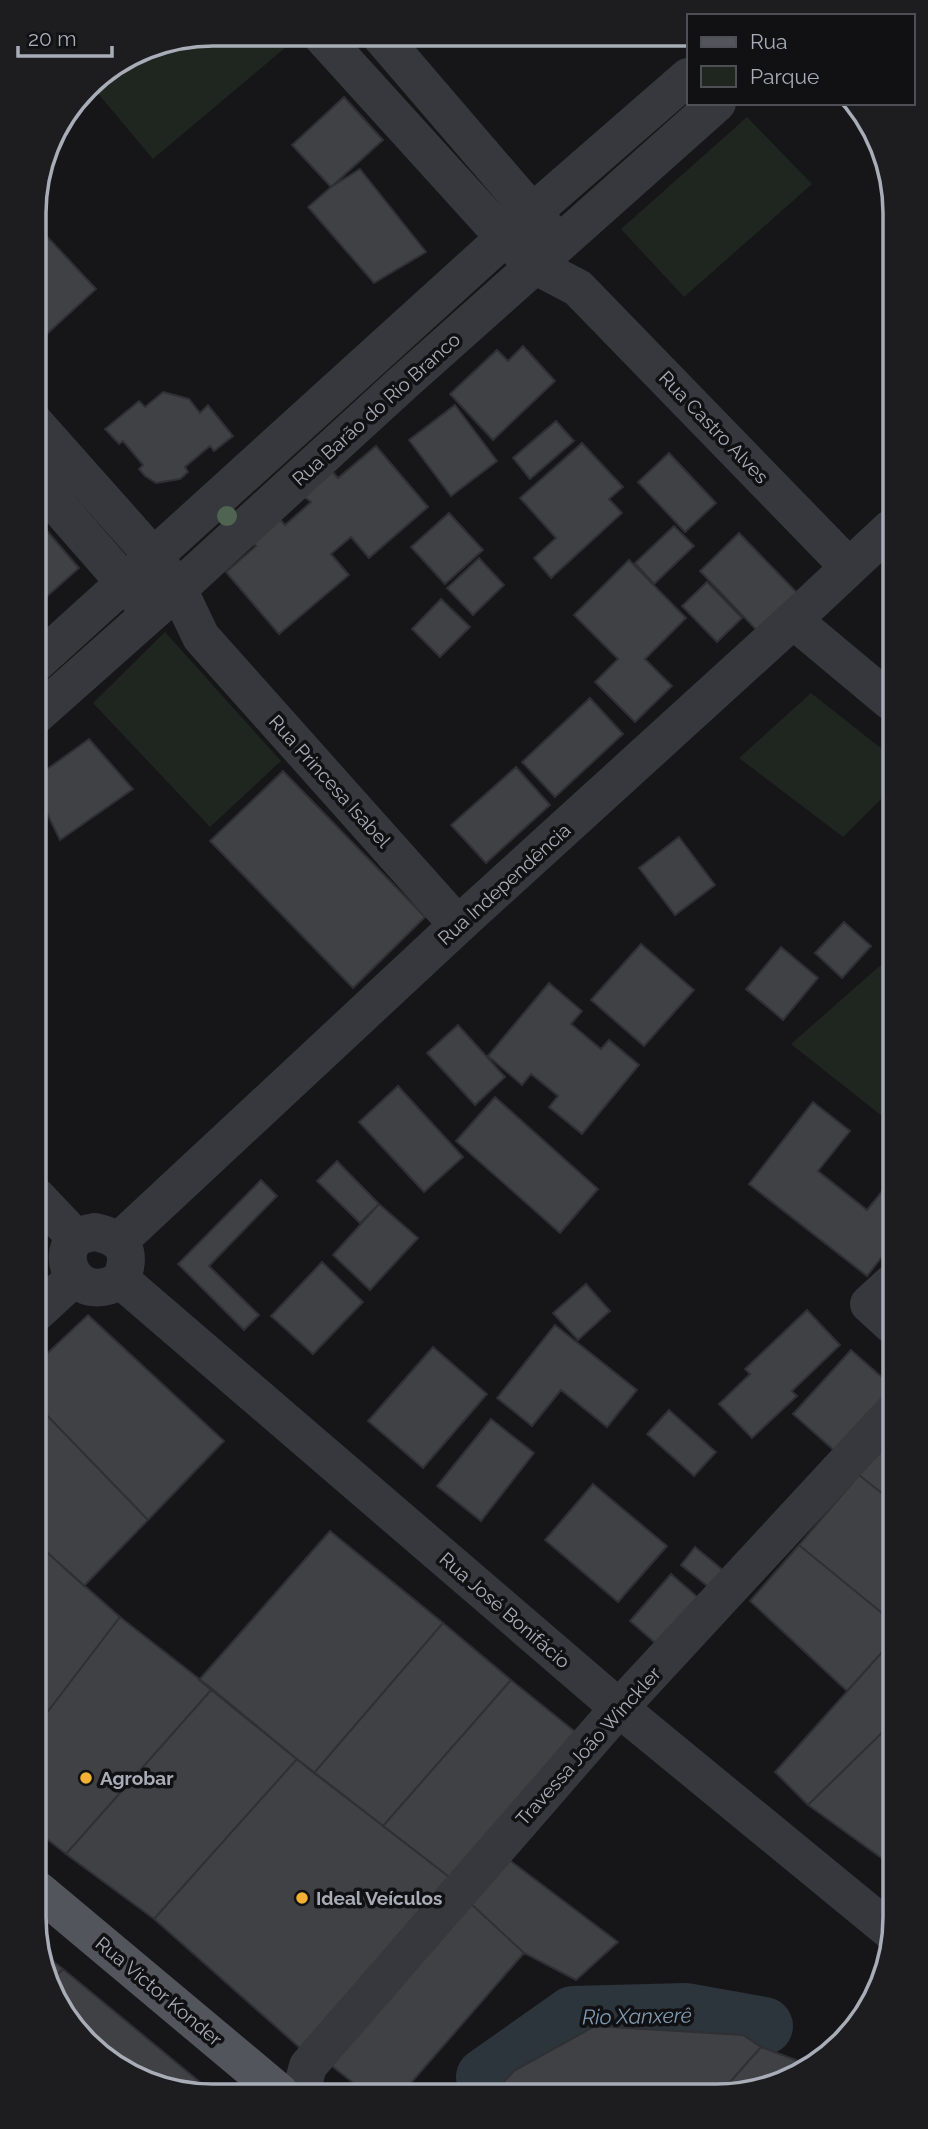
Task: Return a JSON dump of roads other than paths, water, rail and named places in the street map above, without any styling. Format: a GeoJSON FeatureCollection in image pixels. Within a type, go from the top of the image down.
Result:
{"type":"FeatureCollection","features":[{"type":"Feature","properties":{"kind":"main road","name":"Rua Victor Konder"},"geometry":{"type":"LineString","coordinates":[[46,1897],[269,2084]]}},
{"type":"Feature","properties":{"kind":"street","name":"Rua Castro Alves"},"geometry":{"type":"LineString","coordinates":[[331,46],[505,238],[548,255]]}},
{"type":"Feature","properties":{"kind":"street","name":"Rua Castro Alves"},"geometry":{"type":"LineString","coordinates":[[390,46],[533,212],[548,255],[849,567]]}},
{"type":"Feature","properties":{"kind":"street"},"geometry":{"type":"LineString","coordinates":[[372,93],[405,63]]}},
{"type":"Feature","properties":{"kind":"street","name":"Rua Barão do Rio Branco"},"geometry":{"type":"LineString","coordinates":[[46,654],[533,212],[687,102]]}},
{"type":"Feature","properties":{"kind":"street","name":"Rua Barão do Rio Branco"},"geometry":{"type":"LineString","coordinates":[[46,706],[548,255],[688,105]]}},
{"type":"Feature","properties":{"kind":"street"},"geometry":{"type":"LineString","coordinates":[[377,354],[404,382]]}},
{"type":"Feature","properties":{"kind":"street","name":"Rua Princesa Isabel"},"geometry":{"type":"LineString","coordinates":[[46,446],[153,556],[165,601]]}},
{"type":"Feature","properties":{"kind":"street"},"geometry":{"type":"LineString","coordinates":[[274,446],[304,475]]}},
{"type":"Feature","properties":{"kind":"street","name":"Rua Princesa Isabel"},"geometry":{"type":"LineString","coordinates":[[46,494],[124,582],[165,601],[201,636],[458,925]]}},
{"type":"Feature","properties":{"kind":"street","name":"Rua Independência"},"geometry":{"type":"LineString","coordinates":[[119,1241],[458,925],[883,536]]}},
{"type":"Feature","properties":{"kind":"street"},"geometry":{"type":"LineString","coordinates":[[793,620],[883,695]]}},
{"type":"Feature","properties":{"kind":"street"},"geometry":{"type":"LineString","coordinates":[[46,1206],[76,1238]]}},
{"type":"Feature","properties":{"kind":"street"},"geometry":{"type":"LineString","coordinates":[[95,1232],[110,1235],[119,1241],[126,1252],[126,1266],[121,1280],[110,1287],[90,1288],[74,1278],[68,1256],[69,1248],[76,1238],[95,1232]]}},
{"type":"Feature","properties":{"kind":"street"},"geometry":{"type":"LineString","coordinates":[[46,1304],[74,1278]]}},
{"type":"Feature","properties":{"kind":"street","name":"Rua José Bonifácio"},"geometry":{"type":"LineString","coordinates":[[121,1280],[619,1708],[882,1924]]}},
{"type":"Feature","properties":{"kind":"street","name":"Travessa João Winckler"},"geometry":{"type":"LineString","coordinates":[[303,2084],[308,2066],[619,1708],[882,1424]]}},
{"type":"Feature","properties":{"kind":"waterway","name":"Rio Xanxerê"},"geometry":{"type":"LineString","coordinates":[[485,2077],[573,2015],[686,2012],[764,2026]]}},
{"type":"Feature","properties":{"kind":"place","name":"Agrobar"},"geometry":{"type":"Point","coordinates":[86,1778]}},
{"type":"Feature","properties":{"kind":"place","name":"Ideal Veículos"},"geometry":{"type":"Point","coordinates":[302,1898]}}]}
